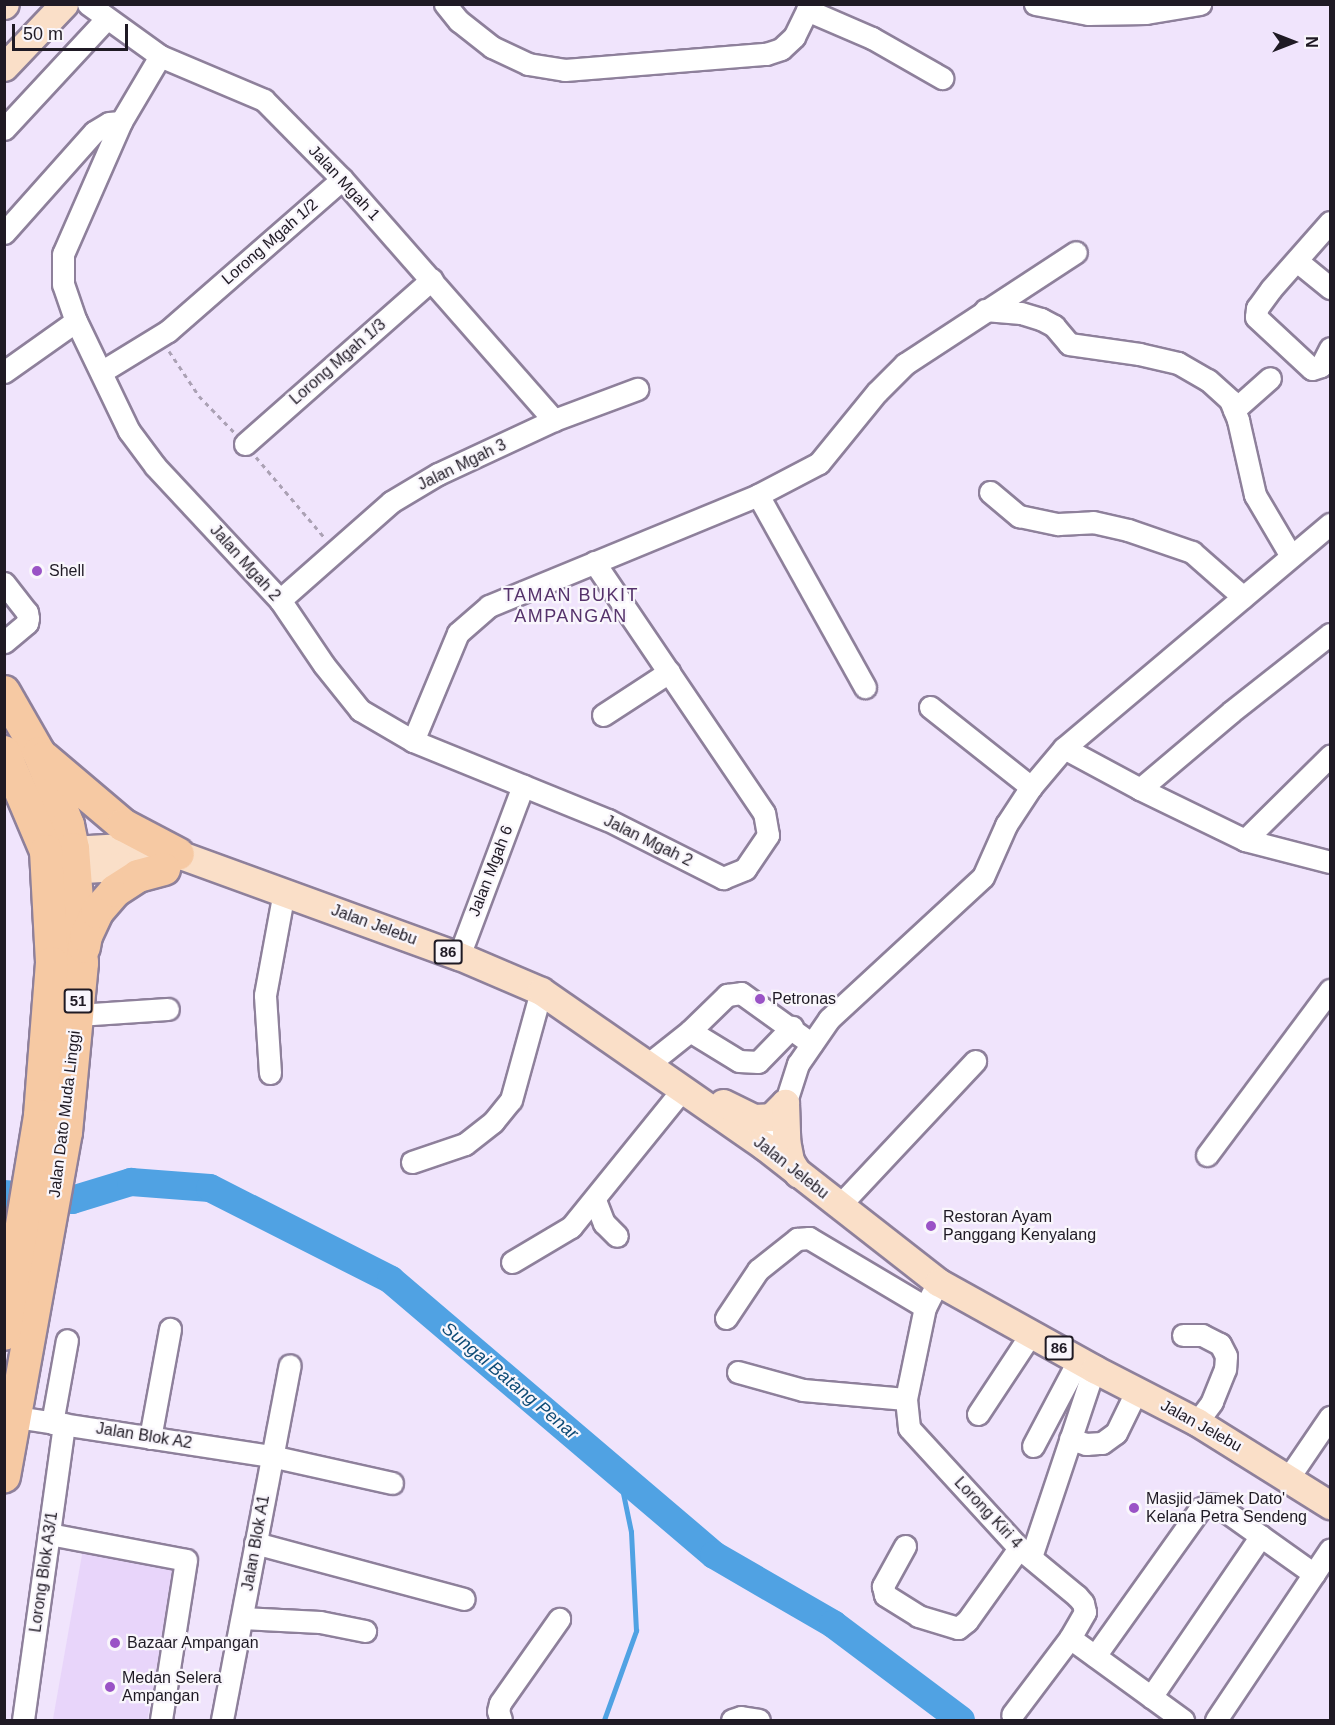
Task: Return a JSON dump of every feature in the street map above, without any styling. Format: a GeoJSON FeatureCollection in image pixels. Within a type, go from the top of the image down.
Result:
{"type":"FeatureCollection","features":[{"type":"Feature","properties":{"kind":"highway","name":"Jalan Dato Muda Linggi"},"geometry":{"type":"LineString","coordinates":[[4,692],[39,753],[68,825],[61,860],[52,963],[53,1124]]}},
{"type":"Feature","properties":{"kind":"highway","name":"Jalan Dato Muda Linggi"},"geometry":{"type":"LineString","coordinates":[[4,752],[61,860],[82,963],[76,1014],[53,1124],[32,1256],[16,1417],[4,1476]]}},
{"type":"Feature","properties":{"kind":"highway"},"geometry":{"type":"LineString","coordinates":[[39,753],[123,825],[171,862],[138,876],[115,891],[97,912],[86,936],[82,963]]}},
{"type":"Feature","properties":{"kind":"highway","name":"Jalan Dato Muda Linggi"},"geometry":{"type":"LineString","coordinates":[[4,1334],[32,1256]]}},
{"type":"Feature","properties":{"kind":"main road"},"geometry":{"type":"LineString","coordinates":[[4,67],[64,4]]}},
{"type":"Feature","properties":{"kind":"main road","name":"Jalan Jelebu"},"geometry":{"type":"LineString","coordinates":[[61,860],[123,847],[171,862],[232,873],[459,956],[541,991],[663,1078],[764,1146],[938,1282],[1032,1332],[1136,1392],[1197,1422],[1289,1476],[1330,1505]]}},
{"type":"Feature","properties":{"kind":"main road"},"geometry":{"type":"LineString","coordinates":[[663,1078],[754,1118],[771,1117],[785,1103]]}},
{"type":"Feature","properties":{"kind":"main road"},"geometry":{"type":"LineString","coordinates":[[785,1103],[786,1140],[790,1161],[798,1174]]}},
{"type":"Feature","properties":{"kind":"street","name":"Jalan Mgah 1"},"geometry":{"type":"LineString","coordinates":[[88,4],[160,56],[264,100],[342,179],[554,420]]}},
{"type":"Feature","properties":{"kind":"street"},"geometry":{"type":"LineString","coordinates":[[445,4],[459,21],[492,47],[528,64],[565,70],[766,54],[781,49],[794,37],[808,7],[872,38],[942,78]]}},
{"type":"Feature","properties":{"kind":"street"},"geometry":{"type":"LineString","coordinates":[[1035,4],[1088,14],[1146,13],[1200,4]]}},
{"type":"Feature","properties":{"kind":"street"},"geometry":{"type":"LineString","coordinates":[[4,129],[106,18]]}},
{"type":"Feature","properties":{"kind":"street","name":"Jalan Mgah 2"},"geometry":{"type":"LineString","coordinates":[[160,56],[122,122],[63,254],[63,284],[76,321],[129,431],[155,465],[280,600],[324,665],[360,710],[412,741],[608,820],[723,878],[745,869],[768,835],[764,813],[669,672]]}},
{"type":"Feature","properties":{"kind":"street"},"geometry":{"type":"LineString","coordinates":[[4,233],[94,132],[109,123],[122,122]]}},
{"type":"Feature","properties":{"kind":"street","name":"Lorong Mgah 1/2"},"geometry":{"type":"LineString","coordinates":[[101,372],[160,337],[342,179]]}},
{"type":"Feature","properties":{"kind":"street"},"geometry":{"type":"LineString","coordinates":[[1330,222],[1257,308],[1256,317],[1312,369],[1321,366],[1330,348]]}},
{"type":"Feature","properties":{"kind":"street"},"geometry":{"type":"LineString","coordinates":[[412,741],[458,633],[489,606],[758,495],[819,464],[877,392],[905,364],[1076,252]]}},
{"type":"Feature","properties":{"kind":"street"},"geometry":{"type":"LineString","coordinates":[[1297,261],[1330,288]]}},
{"type":"Feature","properties":{"kind":"street","name":"Lorong Mgah 1/3"},"geometry":{"type":"LineString","coordinates":[[245,444],[432,279]]}},
{"type":"Feature","properties":{"kind":"street"},"geometry":{"type":"LineString","coordinates":[[985,310],[1021,313],[1041,319],[1054,326],[1069,344],[1139,354],[1178,363],[1208,380],[1230,400],[1255,495],[1291,556]]}},
{"type":"Feature","properties":{"kind":"street"},"geometry":{"type":"LineString","coordinates":[[4,372],[76,321]]}},
{"type":"Feature","properties":{"kind":"street"},"geometry":{"type":"LineString","coordinates":[[1234,410],[1270,378]]}},
{"type":"Feature","properties":{"kind":"street","name":"Jalan Mgah 3"},"geometry":{"type":"LineString","coordinates":[[280,600],[391,502],[438,474],[554,420],[637,389]]}},
{"type":"Feature","properties":{"kind":"street"},"geometry":{"type":"LineString","coordinates":[[990,492],[1018,516],[1058,524],[1093,522],[1128,530],[1191,552],[1243,597]]}},
{"type":"Feature","properties":{"kind":"street"},"geometry":{"type":"LineString","coordinates":[[758,495],[865,687]]}},
{"type":"Feature","properties":{"kind":"street"},"geometry":{"type":"LineString","coordinates":[[764,1146],[780,1120],[798,1064],[829,1019],[983,877],[1006,825],[1031,787],[1064,748],[1330,524]]}},
{"type":"Feature","properties":{"kind":"street"},"geometry":{"type":"LineString","coordinates":[[594,562],[669,672],[603,715]]}},
{"type":"Feature","properties":{"kind":"street"},"geometry":{"type":"LineString","coordinates":[[4,583],[27,612],[28,618],[27,623],[4,642]]}},
{"type":"Feature","properties":{"kind":"street"},"geometry":{"type":"LineString","coordinates":[[1140,789],[1230,712],[1330,634]]}},
{"type":"Feature","properties":{"kind":"street"},"geometry":{"type":"LineString","coordinates":[[930,707],[1031,787]]}},
{"type":"Feature","properties":{"kind":"street"},"geometry":{"type":"LineString","coordinates":[[1064,748],[1140,789],[1245,840],[1330,862]]}},
{"type":"Feature","properties":{"kind":"street"},"geometry":{"type":"LineString","coordinates":[[1245,840],[1330,756]]}},
{"type":"Feature","properties":{"kind":"street","name":"Jalan Mgah 6"},"geometry":{"type":"LineString","coordinates":[[459,956],[523,786]]}},
{"type":"Feature","properties":{"kind":"street"},"geometry":{"type":"LineString","coordinates":[[270,1073],[265,995],[284,891]]}},
{"type":"Feature","properties":{"kind":"street"},"geometry":{"type":"LineString","coordinates":[[1207,1155],[1330,990]]}},
{"type":"Feature","properties":{"kind":"street"},"geometry":{"type":"LineString","coordinates":[[412,1162],[465,1144],[493,1122],[511,1100],[541,991]]}},
{"type":"Feature","properties":{"kind":"street"},"geometry":{"type":"LineString","coordinates":[[512,1262],[571,1227],[595,1200],[690,1030],[727,995],[741,993],[792,1027],[812,1044]]}},
{"type":"Feature","properties":{"kind":"street"},"geometry":{"type":"LineString","coordinates":[[76,1014],[168,1009]]}},
{"type":"Feature","properties":{"kind":"street"},"geometry":{"type":"LineString","coordinates":[[690,1030],[739,1061],[759,1062],[792,1027]]}},
{"type":"Feature","properties":{"kind":"street"},"geometry":{"type":"LineString","coordinates":[[839,1206],[975,1061]]}},
{"type":"Feature","properties":{"kind":"street"},"geometry":{"type":"LineString","coordinates":[[595,1200],[604,1223],[617,1236]]}},
{"type":"Feature","properties":{"kind":"street"},"geometry":{"type":"LineString","coordinates":[[726,1318],[758,1270],[797,1239],[808,1238],[925,1307]]}},
{"type":"Feature","properties":{"kind":"street","name":"Lorong Kiri 4"},"geometry":{"type":"LineString","coordinates":[[938,1282],[925,1307],[906,1399],[909,1428],[1025,1552],[1083,1603],[1085,1612],[1070,1638],[1012,1715]]}},
{"type":"Feature","properties":{"kind":"street"},"geometry":{"type":"LineString","coordinates":[[150,1438],[170,1329]]}},
{"type":"Feature","properties":{"kind":"street"},"geometry":{"type":"LineString","coordinates":[[978,1414],[1032,1332]]}},
{"type":"Feature","properties":{"kind":"street"},"geometry":{"type":"LineString","coordinates":[[1183,1335],[1202,1335],[1220,1344],[1226,1356],[1225,1369],[1212,1402],[1197,1422]]}},
{"type":"Feature","properties":{"kind":"street","name":"Lorong Blok A3/1"},"geometry":{"type":"LineString","coordinates":[[24,1720],[49,1534],[67,1340]]}},
{"type":"Feature","properties":{"kind":"street"},"geometry":{"type":"LineString","coordinates":[[905,1546],[883,1586],[885,1595],[918,1616],[958,1628],[968,1621],[1025,1552],[1070,1439],[1086,1364]]}},
{"type":"Feature","properties":{"kind":"street"},"geometry":{"type":"LineString","coordinates":[[1033,1446],[1086,1364]]}},
{"type":"Feature","properties":{"kind":"street","name":"Jalan Blok A1"},"geometry":{"type":"LineString","coordinates":[[222,1720],[290,1365]]}},
{"type":"Feature","properties":{"kind":"street"},"geometry":{"type":"LineString","coordinates":[[738,1372],[803,1390],[906,1399]]}},
{"type":"Feature","properties":{"kind":"street"},"geometry":{"type":"LineString","coordinates":[[1070,1439],[1086,1444],[1102,1443],[1116,1433],[1136,1392]]}},
{"type":"Feature","properties":{"kind":"street","name":"Jalan Blok A2"},"geometry":{"type":"LineString","coordinates":[[16,1417],[271,1456],[393,1484]]}},
{"type":"Feature","properties":{"kind":"street"},"geometry":{"type":"LineString","coordinates":[[1289,1476],[1330,1417]]}},
{"type":"Feature","properties":{"kind":"street"},"geometry":{"type":"LineString","coordinates":[[1095,1656],[1200,1509],[1209,1504],[1217,1505],[1314,1574]]}},
{"type":"Feature","properties":{"kind":"street"},"geometry":{"type":"LineString","coordinates":[[49,1534],[186,1560],[161,1720]]}},
{"type":"Feature","properties":{"kind":"street"},"geometry":{"type":"LineString","coordinates":[[1151,1697],[1261,1536]]}},
{"type":"Feature","properties":{"kind":"street"},"geometry":{"type":"LineString","coordinates":[[255,1543],[464,1599]]}},
{"type":"Feature","properties":{"kind":"street"},"geometry":{"type":"LineString","coordinates":[[1216,1720],[1330,1550]]}},
{"type":"Feature","properties":{"kind":"street"},"geometry":{"type":"LineString","coordinates":[[242,1618],[320,1622],[365,1631]]}},
{"type":"Feature","properties":{"kind":"street"},"geometry":{"type":"LineString","coordinates":[[501,1720],[498,1711],[500,1703],[559,1619]]}},
{"type":"Feature","properties":{"kind":"street"},"geometry":{"type":"LineString","coordinates":[[1070,1638],[1183,1720]]}},
{"type":"Feature","properties":{"kind":"street"},"geometry":{"type":"LineString","coordinates":[[732,1720],[741,1717],[759,1720]]}},
{"type":"Feature","properties":{"kind":"shaded area","name":"Bazaar Ampangan"},"geometry":{"type":"Polygon","coordinates":[[[83,1549],[175,1565],[147,1720],[53,1719],[83,1549]]]}},
{"type":"Feature","properties":{"kind":"waterway","name":"Sungai Batang Penar"},"geometry":{"type":"LineString","coordinates":[[4,1194],[72,1200],[131,1182],[210,1188],[391,1280],[714,1555],[833,1624],[961,1720]]}},
{"type":"Feature","properties":{"kind":"waterway"},"geometry":{"type":"LineString","coordinates":[[604,1720],[636,1631],[631,1532],[619,1474]]}},
{"type":"Feature","properties":{"kind":"place","name":"Shell"},"geometry":{"type":"Point","coordinates":[37,571]}},
{"type":"Feature","properties":{"kind":"place","name":"Petronas"},"geometry":{"type":"Point","coordinates":[760,999]}},
{"type":"Feature","properties":{"kind":"place","name":"Restoran Ayam Panggang Kenyalang"},"geometry":{"type":"Point","coordinates":[931,1226]}},
{"type":"Feature","properties":{"kind":"place","name":"Masjid Jamek Dato' Kelana Petra Sendeng"},"geometry":{"type":"Point","coordinates":[1134,1508]}},
{"type":"Feature","properties":{"kind":"place","name":"Bazaar Ampangan"},"geometry":{"type":"Point","coordinates":[115,1643]}},
{"type":"Feature","properties":{"kind":"place","name":"Medan Selera Ampangan"},"geometry":{"type":"Point","coordinates":[110,1687]}},
{"type":"Feature","properties":{"kind":"district","name":"TAMAN BUKIT AMPANGAN"},"geometry":{"type":"Point","coordinates":[571,606]}}]}
